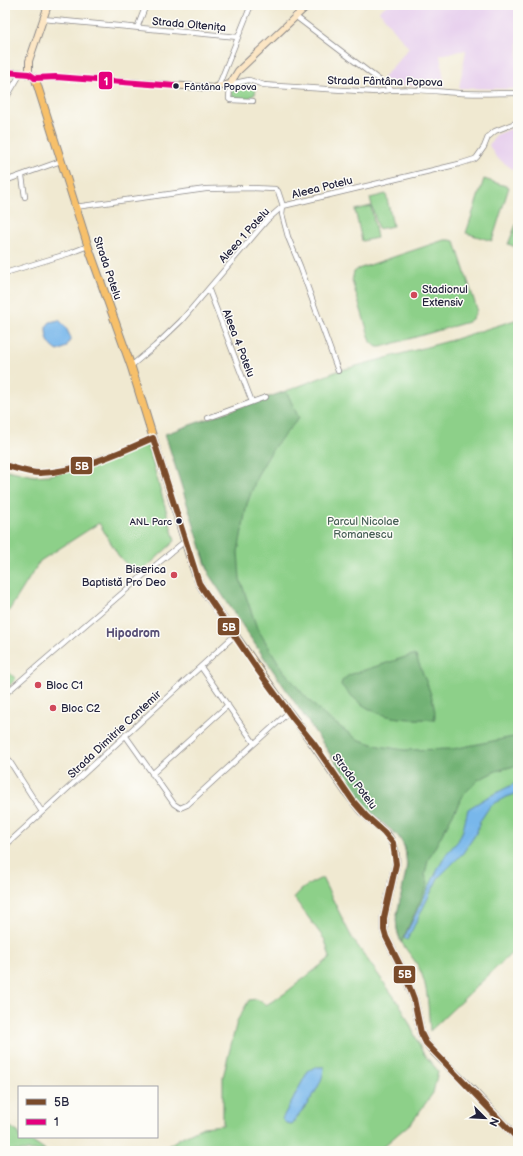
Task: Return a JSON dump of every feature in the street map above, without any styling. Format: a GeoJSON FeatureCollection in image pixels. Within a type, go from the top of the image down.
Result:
{"type":"FeatureCollection","features":[{"type":"Feature","properties":{"kind":"main road"},"geometry":{"type":"LineString","coordinates":[[5,72],[21,73],[32,76]]}},
{"type":"Feature","properties":{"kind":"main road","name":"Strada Potelu"},"geometry":{"type":"LineString","coordinates":[[32,76],[88,246],[131,366],[199,583],[234,636],[288,712],[314,744],[361,811],[391,838],[396,856],[396,864],[384,918],[384,930],[392,951],[406,976],[414,999],[419,1026],[426,1043],[518,1139]]}},
{"type":"Feature","properties":{"kind":"street","name":"Strada Potelu"},"geometry":{"type":"LineString","coordinates":[[32,76],[29,61],[48,5]]}},
{"type":"Feature","properties":{"kind":"street"},"geometry":{"type":"LineString","coordinates":[[137,28],[146,5]]}},
{"type":"Feature","properties":{"kind":"street"},"geometry":{"type":"LineString","coordinates":[[218,87],[251,5]]}},
{"type":"Feature","properties":{"kind":"street"},"geometry":{"type":"LineString","coordinates":[[253,101],[230,100],[230,84],[238,71],[308,5]]}},
{"type":"Feature","properties":{"kind":"street"},"geometry":{"type":"LineString","coordinates":[[295,16],[391,89]]}},
{"type":"Feature","properties":{"kind":"street","name":"Strada Oltenița"},"geometry":{"type":"LineString","coordinates":[[43,19],[238,37]]}},
{"type":"Feature","properties":{"kind":"street"},"geometry":{"type":"LineString","coordinates":[[5,100],[19,79],[21,73]]}},
{"type":"Feature","properties":{"kind":"street"},"geometry":{"type":"LineString","coordinates":[[32,76],[56,76],[213,88],[230,84]]}},
{"type":"Feature","properties":{"kind":"street","name":"Strada Fântâna Popova"},"geometry":{"type":"LineString","coordinates":[[230,84],[249,80],[264,85],[376,92],[391,89],[431,90],[460,93],[518,92]]}},
{"type":"Feature","properties":{"kind":"street","name":"Aleea Potelu"},"geometry":{"type":"LineString","coordinates":[[76,208],[206,189],[252,188],[275,189],[278,191],[283,206],[475,159],[481,152],[488,137],[495,131],[518,122]]}},
{"type":"Feature","properties":{"kind":"street"},"geometry":{"type":"LineString","coordinates":[[5,181],[61,161]]}},
{"type":"Feature","properties":{"kind":"street"},"geometry":{"type":"LineString","coordinates":[[22,176],[25,197]]}},
{"type":"Feature","properties":{"kind":"street","name":"Aleea 1 Potelu"},"geometry":{"type":"LineString","coordinates":[[131,366],[156,346],[181,321],[209,290],[267,220],[283,206]]}},
{"type":"Feature","properties":{"kind":"street","name":"Aleea 1 Potelu"},"geometry":{"type":"LineString","coordinates":[[283,206],[282,214],[288,237],[338,371]]}},
{"type":"Feature","properties":{"kind":"street"},"geometry":{"type":"LineString","coordinates":[[5,273],[88,246]]}},
{"type":"Feature","properties":{"kind":"street","name":"Aleea 4 Potelu"},"geometry":{"type":"LineString","coordinates":[[209,290],[252,402]]}},
{"type":"Feature","properties":{"kind":"street"},"geometry":{"type":"LineString","coordinates":[[208,418],[266,397]]}},
{"type":"Feature","properties":{"kind":"street"},"geometry":{"type":"LineString","coordinates":[[6,466],[40,473],[60,470],[96,460],[153,438]]}},
{"type":"Feature","properties":{"kind":"street"},"geometry":{"type":"LineString","coordinates":[[5,694],[185,541]]}},
{"type":"Feature","properties":{"kind":"street","name":"Strada Dimitrie Cantemir"},"geometry":{"type":"LineString","coordinates":[[7,845],[234,636]]}},
{"type":"Feature","properties":{"kind":"street"},"geometry":{"type":"LineString","coordinates":[[201,666],[254,743]]}},
{"type":"Feature","properties":{"kind":"street"},"geometry":{"type":"LineString","coordinates":[[152,774],[228,705]]}},
{"type":"Feature","properties":{"kind":"street"},"geometry":{"type":"LineString","coordinates":[[125,735],[174,804],[180,808],[184,807],[288,712]]}},
{"type":"Feature","properties":{"kind":"street"},"geometry":{"type":"LineString","coordinates":[[5,754],[42,812]]}},
{"type":"Feature","properties":{"kind":"street"},"geometry":{"type":"LineString","coordinates":[[5,838],[7,845]]}},
{"type":"Feature","properties":{"kind":"shaded area"},"geometry":{"type":"Polygon","coordinates":[[[387,5],[518,5],[518,89],[459,88],[466,50],[440,55],[445,87],[392,85],[383,78],[409,48],[379,11],[387,5]]]}},
{"type":"Feature","properties":{"kind":"shaded area"},"geometry":{"type":"Polygon","coordinates":[[[518,126],[518,173],[496,157],[489,145],[496,135],[518,126]]]}},
{"type":"Feature","properties":{"kind":"green space"},"geometry":{"type":"Polygon","coordinates":[[[247,83],[256,89],[255,94],[248,99],[231,98],[231,90],[247,83]]]}},
{"type":"Feature","properties":{"kind":"green space"},"geometry":{"type":"Polygon","coordinates":[[[484,179],[509,187],[492,241],[466,233],[484,179]]]}},
{"type":"Feature","properties":{"kind":"green space"},"geometry":{"type":"Polygon","coordinates":[[[386,194],[393,226],[378,229],[370,198],[386,194]]]}},
{"type":"Feature","properties":{"kind":"green space"},"geometry":{"type":"Polygon","coordinates":[[[371,206],[377,238],[362,241],[355,210],[371,206]]]}},
{"type":"Feature","properties":{"kind":"green space"},"geometry":{"type":"Polygon","coordinates":[[[518,220],[518,248],[508,244],[518,220]]]}},
{"type":"Feature","properties":{"kind":"green space","name":"Stadionul Extensiv"},"geometry":{"type":"Polygon","coordinates":[[[444,240],[454,241],[456,245],[477,309],[473,318],[468,322],[377,347],[371,342],[352,281],[354,272],[358,269],[444,240]]]}},
{"type":"Feature","properties":{"kind":"green space","name":"Parcul Nicolae Romanescu"},"geometry":{"type":"Polygon","coordinates":[[[518,319],[518,947],[430,1031],[428,999],[425,983],[419,968],[400,940],[397,929],[397,918],[406,867],[403,844],[393,830],[369,811],[210,576],[202,553],[253,404],[338,371],[449,341],[518,319]]]}},
{"type":"Feature","properties":{"kind":"green space"},"geometry":{"type":"Polygon","coordinates":[[[286,391],[299,418],[274,447],[258,474],[247,504],[238,552],[240,579],[257,628],[283,670],[303,694],[325,716],[357,739],[379,746],[404,750],[453,749],[518,736],[518,765],[496,771],[478,780],[464,794],[428,860],[425,875],[428,884],[401,943],[396,919],[407,867],[405,847],[398,836],[369,811],[210,576],[165,434],[286,391]]]}},
{"type":"Feature","properties":{"kind":"green space"},"geometry":{"type":"Polygon","coordinates":[[[147,443],[175,541],[137,576],[118,555],[99,523],[40,561],[5,617],[5,473],[7,470],[34,476],[49,475],[97,464],[147,443]]]}},
{"type":"Feature","properties":{"kind":"green space"},"geometry":{"type":"Polygon","coordinates":[[[412,655],[416,656],[428,688],[435,712],[435,719],[407,719],[383,715],[372,711],[362,704],[341,685],[342,681],[349,675],[412,655]]]}},
{"type":"Feature","properties":{"kind":"green space"},"geometry":{"type":"Polygon","coordinates":[[[7,670],[16,679],[9,686],[5,681],[5,672],[7,670]]]}},
{"type":"Feature","properties":{"kind":"green space"},"geometry":{"type":"Polygon","coordinates":[[[322,878],[352,938],[402,1008],[423,1053],[438,1071],[433,1093],[412,1122],[378,1151],[160,1151],[180,1138],[203,1127],[223,1125],[223,1077],[237,1021],[249,1000],[257,999],[266,1005],[284,994],[330,958],[325,940],[294,898],[310,884],[322,878]]]}},
{"type":"Feature","properties":{"kind":"green space"},"geometry":{"type":"Polygon","coordinates":[[[5,1123],[18,1132],[18,1138],[26,1138],[46,1151],[5,1151],[5,1123]]]}},
{"type":"Feature","properties":{"kind":"water"},"geometry":{"type":"Polygon","coordinates":[[[59,320],[65,326],[71,338],[66,347],[58,351],[48,341],[46,327],[50,322],[59,320]]]}},
{"type":"Feature","properties":{"kind":"water"},"geometry":{"type":"Polygon","coordinates":[[[514,784],[518,784],[518,793],[504,798],[490,806],[480,821],[477,832],[463,853],[438,878],[407,940],[404,938],[439,867],[447,853],[458,841],[463,830],[468,809],[514,784]]]}},
{"type":"Feature","properties":{"kind":"water"},"geometry":{"type":"Polygon","coordinates":[[[315,1067],[324,1067],[321,1082],[307,1105],[292,1124],[286,1123],[282,1119],[308,1071],[315,1067]]]}},
{"type":"Feature","properties":{"kind":"transit line","name":"1"},"geometry":{"type":"LineString","coordinates":[[5,72],[29,74],[35,78]]}},
{"type":"Feature","properties":{"kind":"transit line","name":"1"},"geometry":{"type":"LineString","coordinates":[[35,78],[56,77],[176,86]]}},
{"type":"Feature","properties":{"kind":"transit line","name":"5B"},"geometry":{"type":"LineString","coordinates":[[153,438],[199,583],[257,669],[314,744],[353,801],[393,843],[396,864],[384,918],[384,930],[405,975],[414,999],[421,1033],[426,1043],[518,1139]]}},
{"type":"Feature","properties":{"kind":"transit line","name":"5B"},"geometry":{"type":"LineString","coordinates":[[7,466],[36,473],[54,472],[98,461],[153,438]]}},
{"type":"Feature","properties":{"kind":"place","name":"Fântâna Popova"},"geometry":{"type":"Point","coordinates":[176,86]}},
{"type":"Feature","properties":{"kind":"place","name":"Stadionul Extensiv"},"geometry":{"type":"Point","coordinates":[414,295]}},
{"type":"Feature","properties":{"kind":"place","name":"ANL Parc"},"geometry":{"type":"Point","coordinates":[179,521]}},
{"type":"Feature","properties":{"kind":"place","name":"Biserica Baptistă Pro Deo"},"geometry":{"type":"Point","coordinates":[174,575]}},
{"type":"Feature","properties":{"kind":"place","name":"Bloc C1"},"geometry":{"type":"Point","coordinates":[38,685]}},
{"type":"Feature","properties":{"kind":"place","name":"Bloc C2"},"geometry":{"type":"Point","coordinates":[53,708]}},
{"type":"Feature","properties":{"kind":"district","name":"Hipodrom"},"geometry":{"type":"Point","coordinates":[133,633]}}]}
